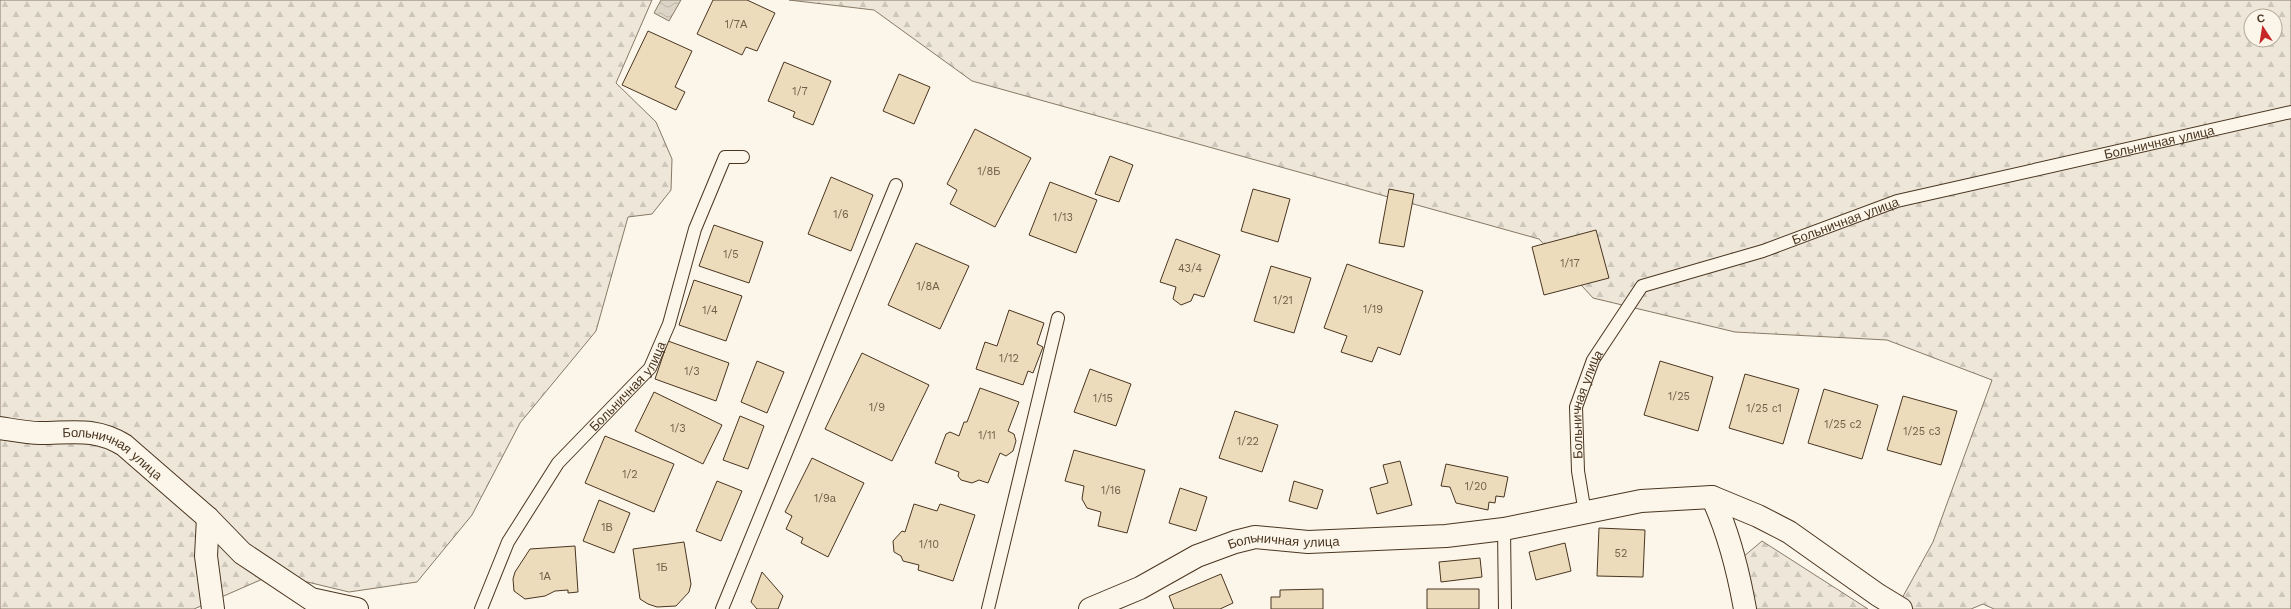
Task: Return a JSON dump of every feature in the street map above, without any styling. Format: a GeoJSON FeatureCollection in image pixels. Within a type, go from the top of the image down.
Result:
{"type":"FeatureCollection","features":[{"type":"Feature","properties":{"kind":"street","name":"Больничная улица"},"geometry":{"type":"LineString","coordinates":[[0,428],[39,433],[92,432],[111,437],[124,445],[208,518],[242,553],[311,599],[357,609]]}},
{"type":"Feature","properties":{"kind":"street","name":"Больничная улица"},"geometry":{"type":"LineString","coordinates":[[1090,609],[1140,588],[1197,556],[1235,542],[1255,537],[1308,542],[1446,536],[1504,529],[1641,501],[1712,497],[1758,516],[1789,532],[1878,595],[1901,609]]}},
{"type":"Feature","properties":{"kind":"street"},"geometry":{"type":"LineString","coordinates":[[1712,497],[1724,521],[1739,575],[1745,609]]}},
{"type":"Feature","properties":{"kind":"street"},"geometry":{"type":"LineString","coordinates":[[208,518],[206,556],[213,609]]}},
{"type":"Feature","properties":{"kind":"lane","name":"Больничная улица"},"geometry":{"type":"LineString","coordinates":[[1585,513],[1578,471],[1576,407],[1593,360],[1642,286],[1763,251],[1897,201],[2291,112]]}},
{"type":"Feature","properties":{"kind":"lane","name":"Больничная улица"},"geometry":{"type":"LineString","coordinates":[[481,609],[508,542],[558,463],[650,368],[669,324],[695,229],[725,157],[743,157]]}},
{"type":"Feature","properties":{"kind":"lane"},"geometry":{"type":"LineString","coordinates":[[722,609],[896,185]]}},
{"type":"Feature","properties":{"kind":"lane"},"geometry":{"type":"LineString","coordinates":[[988,609],[1058,318]]}},
{"type":"Feature","properties":{"kind":"lane"},"geometry":{"type":"LineString","coordinates":[[1504,529],[1506,609]]}},
{"type":"Feature","properties":{"kind":"green space"},"geometry":{"type":"Polygon","coordinates":[[[0,0],[652,0],[616,83],[656,122],[672,159],[671,190],[652,214],[628,217],[596,331],[520,423],[472,515],[417,582],[349,592],[274,574],[194,609],[0,609],[0,0]]]}},
{"type":"Feature","properties":{"kind":"green space"},"geometry":{"type":"Polygon","coordinates":[[[789,0],[2291,0],[2291,609],[1994,609],[1983,604],[1971,609],[1896,609],[1933,542],[1992,380],[1887,340],[1735,332],[1593,298],[1539,239],[972,81],[874,10],[789,0]]]}},
{"type":"Feature","properties":{"kind":"green space"},"geometry":{"type":"Polygon","coordinates":[[[1762,541],[1868,609],[1754,609],[1743,557],[1762,541]]]}},
{"type":"Feature","properties":{"kind":"water"},"geometry":{"type":"Polygon","coordinates":[[[661,0],[681,0],[669,21],[654,13],[661,0]]]}},
{"type":"Feature","properties":{"kind":"building"},"geometry":{"type":"Polygon","coordinates":[[[713,0],[747,0],[775,13],[757,51],[746,47],[742,55],[697,34],[713,0]]]}},
{"type":"Feature","properties":{"kind":"building"},"geometry":{"type":"Polygon","coordinates":[[[648,31],[692,51],[675,87],[685,92],[676,110],[622,85],[648,31]]]}},
{"type":"Feature","properties":{"kind":"building"},"geometry":{"type":"Polygon","coordinates":[[[784,62],[831,81],[813,125],[793,117],[795,112],[768,101],[784,62]]]}},
{"type":"Feature","properties":{"kind":"building"},"geometry":{"type":"Polygon","coordinates":[[[899,74],[930,87],[914,124],[883,111],[899,74]]]}},
{"type":"Feature","properties":{"kind":"building"},"geometry":{"type":"Polygon","coordinates":[[[975,129],[1031,158],[995,227],[950,204],[957,190],[947,184],[975,129]]]}},
{"type":"Feature","properties":{"kind":"building"},"geometry":{"type":"Polygon","coordinates":[[[1110,156],[1133,165],[1119,202],[1095,194],[1110,156]]]}},
{"type":"Feature","properties":{"kind":"building"},"geometry":{"type":"Polygon","coordinates":[[[831,177],[873,195],[851,251],[808,234],[831,177]]]}},
{"type":"Feature","properties":{"kind":"building"},"geometry":{"type":"Polygon","coordinates":[[[1050,182],[1097,200],[1076,253],[1029,235],[1050,182]]]}},
{"type":"Feature","properties":{"kind":"building"},"geometry":{"type":"Polygon","coordinates":[[[1253,189],[1290,199],[1278,242],[1241,231],[1253,189]]]}},
{"type":"Feature","properties":{"kind":"building"},"geometry":{"type":"Polygon","coordinates":[[[1389,189],[1414,194],[1404,247],[1379,243],[1389,189]]]}},
{"type":"Feature","properties":{"kind":"building"},"geometry":{"type":"Polygon","coordinates":[[[714,225],[763,242],[749,283],[699,266],[714,225]]]}},
{"type":"Feature","properties":{"kind":"building"},"geometry":{"type":"Polygon","coordinates":[[[1596,230],[1609,278],[1544,295],[1532,247],[1596,230]]]}},
{"type":"Feature","properties":{"kind":"building"},"geometry":{"type":"Polygon","coordinates":[[[1176,239],[1220,255],[1204,297],[1194,294],[1191,301],[1181,305],[1173,299],[1176,287],[1160,282],[1176,239]]]}},
{"type":"Feature","properties":{"kind":"building"},"geometry":{"type":"Polygon","coordinates":[[[916,243],[969,266],[940,329],[888,305],[916,243]]]}},
{"type":"Feature","properties":{"kind":"building"},"geometry":{"type":"Polygon","coordinates":[[[1347,264],[1423,291],[1400,355],[1378,347],[1372,362],[1341,352],[1347,336],[1324,328],[1347,264]]]}},
{"type":"Feature","properties":{"kind":"building"},"geometry":{"type":"Polygon","coordinates":[[[1271,266],[1311,278],[1294,333],[1254,321],[1271,266]]]}},
{"type":"Feature","properties":{"kind":"building"},"geometry":{"type":"Polygon","coordinates":[[[694,280],[742,296],[726,341],[679,325],[694,280]]]}},
{"type":"Feature","properties":{"kind":"building"},"geometry":{"type":"Polygon","coordinates":[[[1009,310],[1044,323],[1037,344],[1043,347],[1033,373],[1028,371],[1023,385],[976,369],[985,342],[997,346],[1009,310]]]}},
{"type":"Feature","properties":{"kind":"building"},"geometry":{"type":"Polygon","coordinates":[[[668,341],[729,363],[716,401],[655,379],[668,341]]]}},
{"type":"Feature","properties":{"kind":"building"},"geometry":{"type":"Polygon","coordinates":[[[862,353],[929,385],[892,461],[825,429],[862,353]]]}},
{"type":"Feature","properties":{"kind":"building"},"geometry":{"type":"Polygon","coordinates":[[[757,361],[784,372],[767,413],[741,402],[757,361]]]}},
{"type":"Feature","properties":{"kind":"building"},"geometry":{"type":"Polygon","coordinates":[[[1660,361],[1713,377],[1698,431],[1644,415],[1660,361]]]}},
{"type":"Feature","properties":{"kind":"building"},"geometry":{"type":"Polygon","coordinates":[[[1090,369],[1131,384],[1116,426],[1074,412],[1090,369]]]}},
{"type":"Feature","properties":{"kind":"building"},"geometry":{"type":"Polygon","coordinates":[[[1745,374],[1799,389],[1783,444],[1729,428],[1745,374]]]}},
{"type":"Feature","properties":{"kind":"building"},"geometry":{"type":"Polygon","coordinates":[[[980,388],[1019,402],[1008,431],[1014,434],[1016,441],[1013,451],[1006,456],[1000,453],[988,483],[979,480],[972,483],[961,480],[958,476],[959,472],[935,463],[946,434],[950,432],[959,436],[964,422],[967,422],[980,388]]]}},
{"type":"Feature","properties":{"kind":"building"},"geometry":{"type":"Polygon","coordinates":[[[1824,389],[1878,405],[1862,459],[1808,443],[1824,389]]]}},
{"type":"Feature","properties":{"kind":"building"},"geometry":{"type":"Polygon","coordinates":[[[654,392],[722,425],[703,464],[635,431],[654,392]]]}},
{"type":"Feature","properties":{"kind":"building"},"geometry":{"type":"Polygon","coordinates":[[[1903,396],[1957,411],[1941,465],[1887,450],[1903,396]]]}},
{"type":"Feature","properties":{"kind":"building"},"geometry":{"type":"Polygon","coordinates":[[[1235,411],[1278,425],[1262,472],[1219,458],[1235,411]]]}},
{"type":"Feature","properties":{"kind":"building"},"geometry":{"type":"Polygon","coordinates":[[[740,416],[764,426],[748,469],[723,460],[740,416]]]}},
{"type":"Feature","properties":{"kind":"building"},"geometry":{"type":"Polygon","coordinates":[[[605,436],[674,464],[654,512],[585,483],[605,436]]]}},
{"type":"Feature","properties":{"kind":"building"},"geometry":{"type":"Polygon","coordinates":[[[1074,450],[1145,470],[1127,533],[1098,526],[1101,512],[1087,508],[1082,499],[1084,486],[1065,481],[1074,450]]]}},
{"type":"Feature","properties":{"kind":"building"},"geometry":{"type":"Polygon","coordinates":[[[812,458],[864,483],[828,557],[801,543],[803,538],[786,529],[792,516],[785,512],[812,458]]]}},
{"type":"Feature","properties":{"kind":"building"},"geometry":{"type":"Polygon","coordinates":[[[1400,461],[1412,505],[1377,514],[1370,488],[1388,483],[1383,465],[1400,461]]]}},
{"type":"Feature","properties":{"kind":"building"},"geometry":{"type":"Polygon","coordinates":[[[1446,464],[1508,477],[1504,497],[1496,496],[1495,503],[1489,502],[1488,510],[1456,503],[1450,487],[1441,486],[1446,464]]]}},
{"type":"Feature","properties":{"kind":"building"},"geometry":{"type":"Polygon","coordinates":[[[717,481],[742,491],[721,541],[696,531],[717,481]]]}},
{"type":"Feature","properties":{"kind":"building"},"geometry":{"type":"Polygon","coordinates":[[[1294,481],[1323,490],[1317,509],[1289,501],[1294,481]]]}},
{"type":"Feature","properties":{"kind":"building"},"geometry":{"type":"Polygon","coordinates":[[[1180,488],[1207,497],[1196,531],[1169,523],[1180,488]]]}},
{"type":"Feature","properties":{"kind":"building"},"geometry":{"type":"Polygon","coordinates":[[[599,500],[630,513],[614,553],[583,541],[599,500]]]}},
{"type":"Feature","properties":{"kind":"building"},"geometry":{"type":"Polygon","coordinates":[[[914,504],[937,511],[940,504],[975,515],[953,581],[918,570],[919,565],[903,561],[901,556],[894,552],[893,541],[902,531],[905,532],[914,504]]]}},
{"type":"Feature","properties":{"kind":"building"},"geometry":{"type":"Polygon","coordinates":[[[1599,528],[1645,530],[1643,577],[1597,576],[1599,528]]]}},
{"type":"Feature","properties":{"kind":"building"},"geometry":{"type":"Polygon","coordinates":[[[684,542],[691,584],[689,592],[676,606],[657,607],[640,599],[633,549],[684,542]]]}},
{"type":"Feature","properties":{"kind":"building"},"geometry":{"type":"Polygon","coordinates":[[[1565,543],[1571,571],[1536,580],[1529,552],[1565,543]]]}},
{"type":"Feature","properties":{"kind":"building"},"geometry":{"type":"Polygon","coordinates":[[[575,546],[578,592],[568,593],[568,590],[555,591],[545,596],[525,599],[514,591],[513,579],[515,572],[530,549],[575,546]]]}},
{"type":"Feature","properties":{"kind":"building"},"geometry":{"type":"Polygon","coordinates":[[[1480,558],[1482,577],[1441,582],[1439,562],[1480,558]]]}},
{"type":"Feature","properties":{"kind":"building"},"geometry":{"type":"Polygon","coordinates":[[[762,572],[783,596],[778,609],[757,609],[751,602],[762,572]]]}},
{"type":"Feature","properties":{"kind":"building"},"geometry":{"type":"Polygon","coordinates":[[[1221,574],[1233,603],[1220,609],[1174,609],[1169,596],[1221,574]]]}},
{"type":"Feature","properties":{"kind":"building"},"geometry":{"type":"Polygon","coordinates":[[[1323,589],[1323,609],[1271,609],[1271,597],[1280,597],[1280,590],[1323,589]]]}},
{"type":"Feature","properties":{"kind":"building"},"geometry":{"type":"Polygon","coordinates":[[[1427,589],[1479,589],[1479,609],[1427,609],[1427,589]]]}}]}
